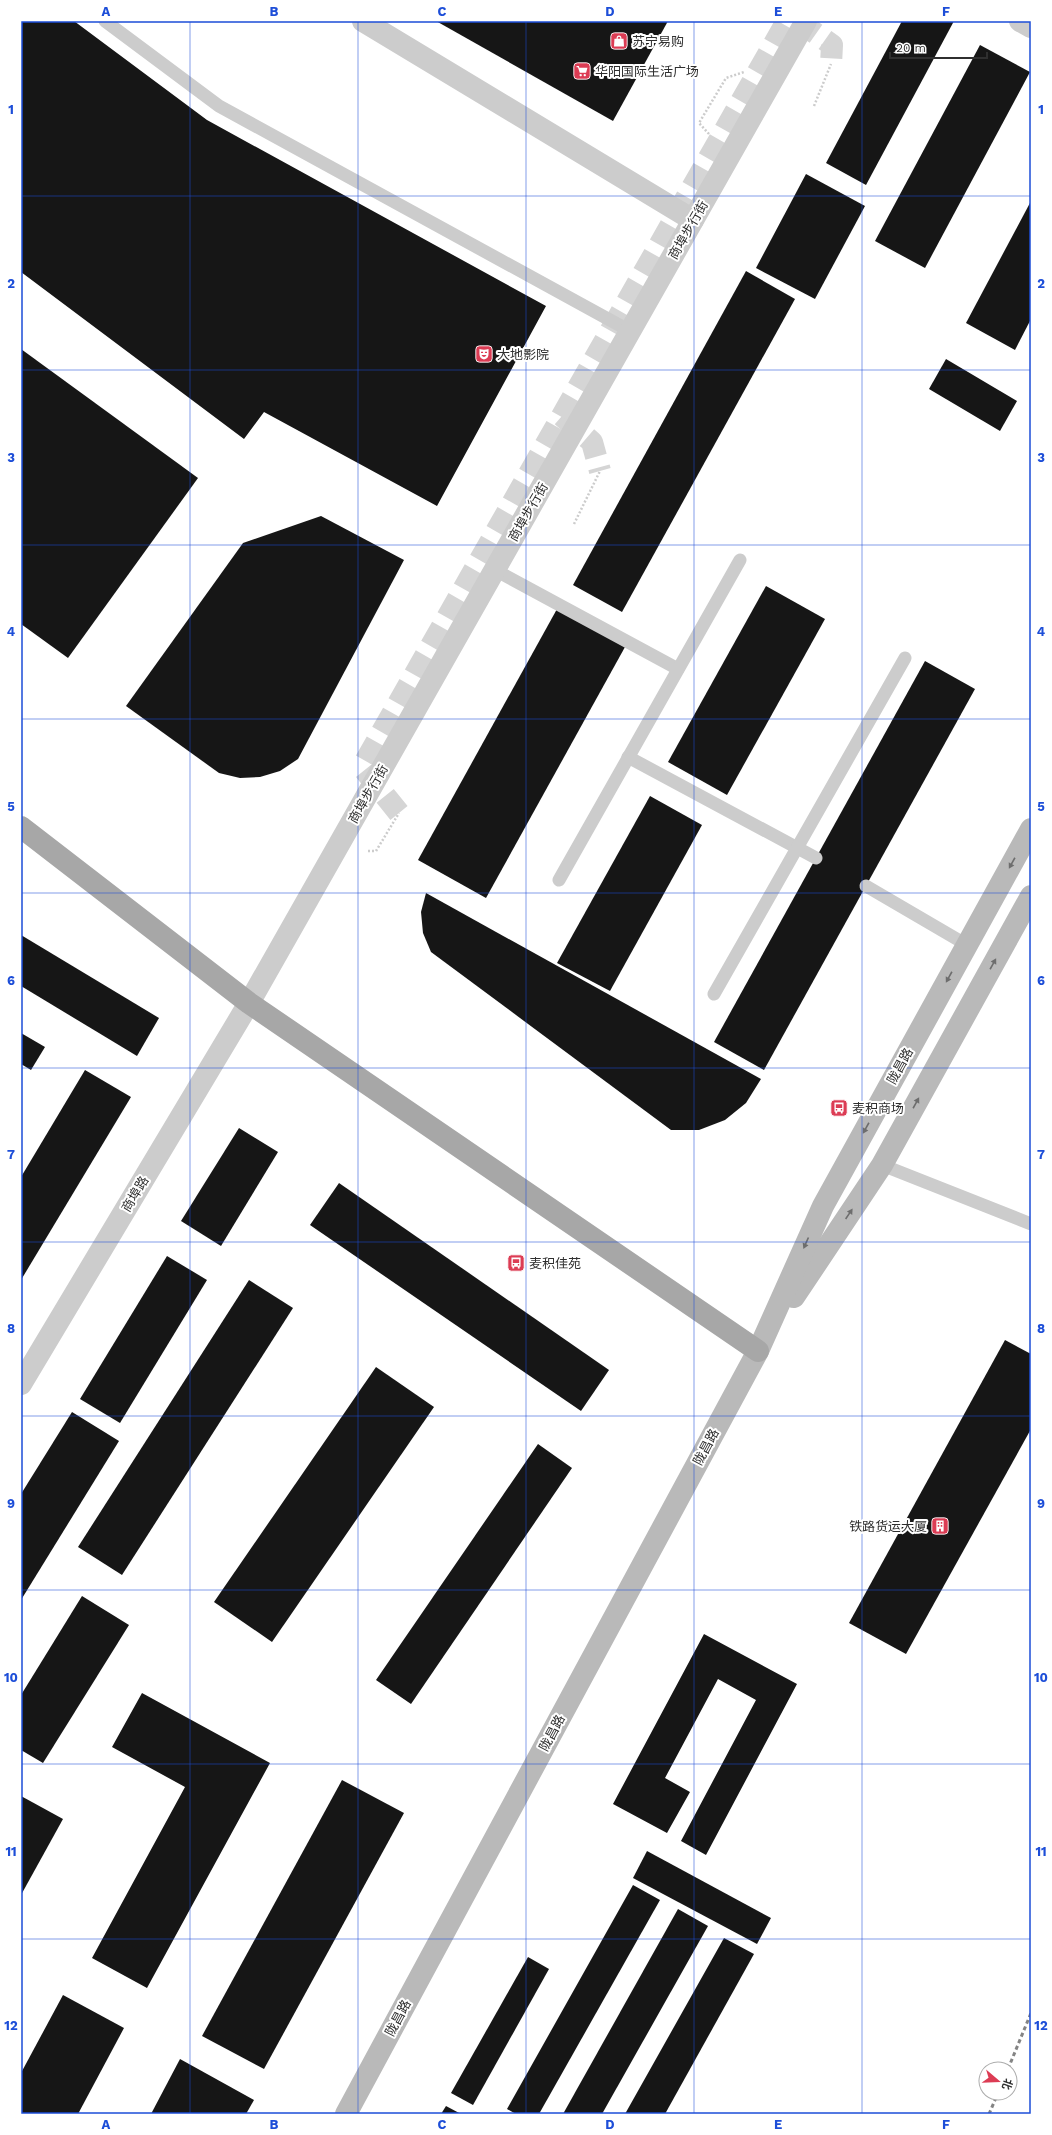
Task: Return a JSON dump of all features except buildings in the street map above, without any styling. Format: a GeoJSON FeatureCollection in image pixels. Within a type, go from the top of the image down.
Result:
{"type":"FeatureCollection","features":[{"type":"Feature","properties":{"kind":"main road"},"geometry":{"type":"LineString","coordinates":[[21,827],[249,1003],[758,1351]]}},
{"type":"Feature","properties":{"kind":"main road","name":"陇昌路"},"geometry":{"type":"LineString","coordinates":[[346,2114],[758,1351],[823,1206],[1031,829]]}},
{"type":"Feature","properties":{"kind":"main road","name":"陇昌路"},"geometry":{"type":"LineString","coordinates":[[758,1351],[882,1165],[1031,896]]}},
{"type":"Feature","properties":{"kind":"street"},"geometry":{"type":"LineString","coordinates":[[363,21],[693,220]]}},
{"type":"Feature","properties":{"kind":"street","name":"商埠步行街"},"geometry":{"type":"LineString","coordinates":[[249,1003],[806,21]]}},
{"type":"Feature","properties":{"kind":"street"},"geometry":{"type":"LineString","coordinates":[[1020,21],[1031,27]]}},
{"type":"Feature","properties":{"kind":"street","name":"商埠路"},"geometry":{"type":"LineString","coordinates":[[21,1384],[249,1003]]}},
{"type":"Feature","properties":{"kind":"lane"},"geometry":{"type":"LineString","coordinates":[[105,21],[219,106],[630,331]]}},
{"type":"Feature","properties":{"kind":"lane"},"geometry":{"type":"LineString","coordinates":[[559,880],[740,560]]}},
{"type":"Feature","properties":{"kind":"lane"},"geometry":{"type":"LineString","coordinates":[[495,570],[678,669]]}},
{"type":"Feature","properties":{"kind":"lane"},"geometry":{"type":"LineString","coordinates":[[714,994],[905,658]]}},
{"type":"Feature","properties":{"kind":"lane"},"geometry":{"type":"LineString","coordinates":[[628,757],[816,858]]}},
{"type":"Feature","properties":{"kind":"lane"},"geometry":{"type":"LineString","coordinates":[[866,886],[967,945]]}},
{"type":"Feature","properties":{"kind":"lane"},"geometry":{"type":"LineString","coordinates":[[882,1165],[1031,1224]]}},
{"type":"Feature","properties":{"kind":"path"},"geometry":{"type":"LineString","coordinates":[[814,106],[832,64]]}},
{"type":"Feature","properties":{"kind":"path"},"geometry":{"type":"LineString","coordinates":[[730,156],[699,123],[726,78],[747,71]]}},
{"type":"Feature","properties":{"kind":"path"},"geometry":{"type":"LineString","coordinates":[[574,524],[600,471]]}},
{"type":"Feature","properties":{"kind":"tunnel"},"geometry":{"type":"LineString","coordinates":[[399,813],[362,767],[787,21]]}},
{"type":"Feature","properties":{"kind":"tunnel"},"geometry":{"type":"LineString","coordinates":[[798,21],[832,45],[831,64]]}},
{"type":"Feature","properties":{"kind":"tunnel"},"geometry":{"type":"LineString","coordinates":[[562,416],[592,442],[600,471]]}},
{"type":"Feature","properties":{"kind":"railway"},"geometry":{"type":"LineString","coordinates":[[1011,2061],[1031,2013]]}},
{"type":"Feature","properties":{"kind":"railway"},"geometry":{"type":"LineString","coordinates":[[989,2114],[995,2101]]}},
{"type":"Feature","properties":{"kind":"place","name":"苏宁易购"},"geometry":{"type":"Point","coordinates":[619,41]}},
{"type":"Feature","properties":{"kind":"place","name":"华阳国际生活广场"},"geometry":{"type":"Point","coordinates":[582,71]}},
{"type":"Feature","properties":{"kind":"place","name":"大地影院"},"geometry":{"type":"Point","coordinates":[484,354]}},
{"type":"Feature","properties":{"kind":"place","name":"麦积商场"},"geometry":{"type":"Point","coordinates":[839,1108]}},
{"type":"Feature","properties":{"kind":"place","name":"麦积佳苑"},"geometry":{"type":"Point","coordinates":[516,1263]}},
{"type":"Feature","properties":{"kind":"place","name":"铁路货运大厦"},"geometry":{"type":"Point","coordinates":[940,1526]}}]}
